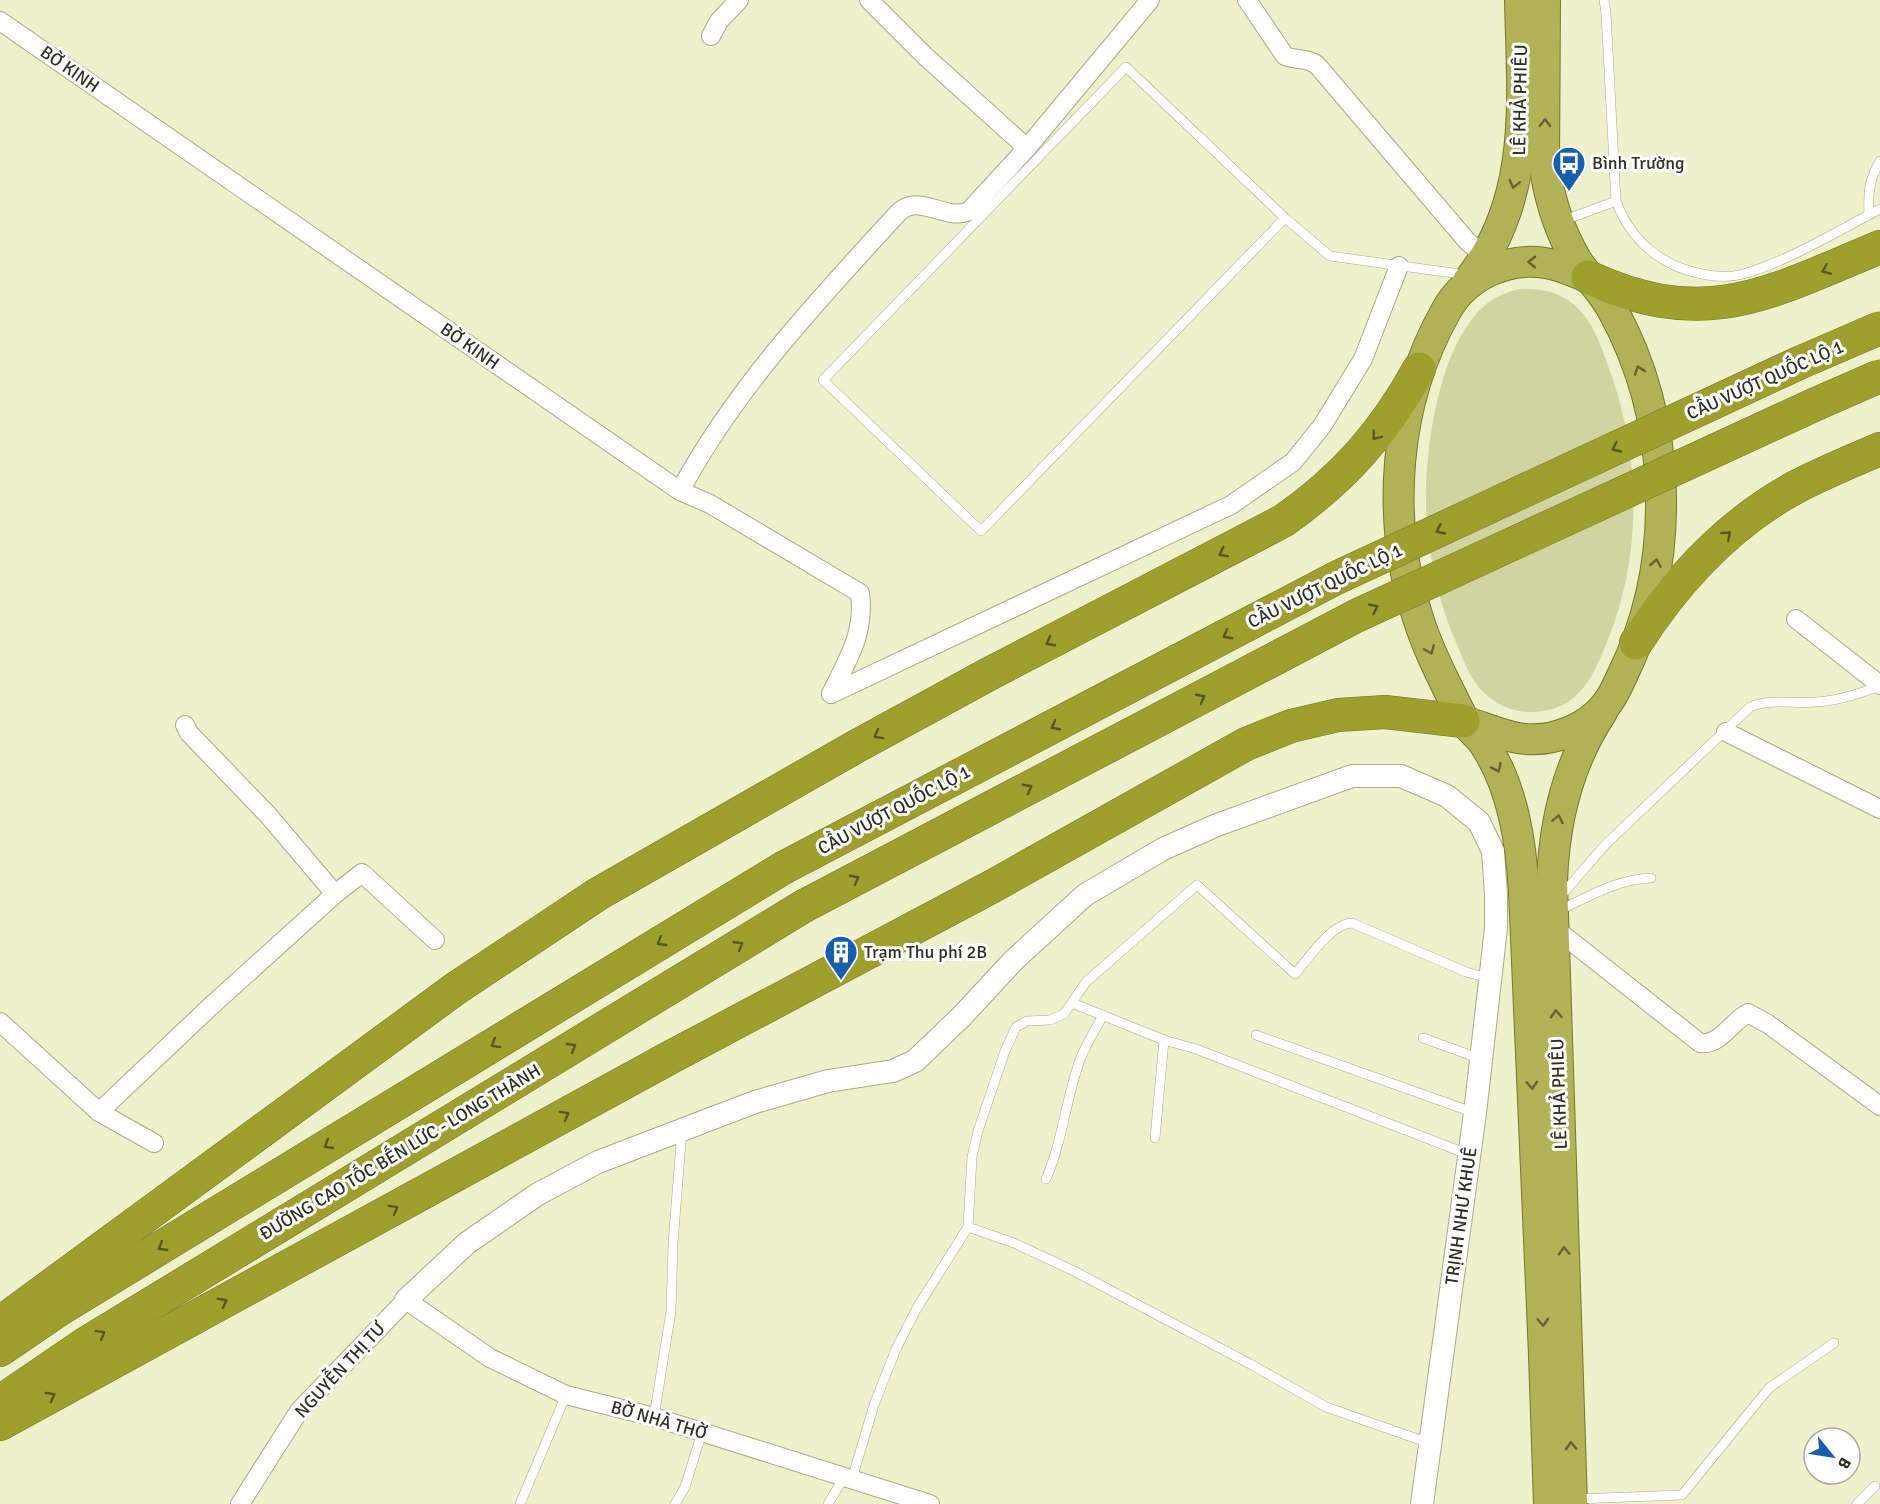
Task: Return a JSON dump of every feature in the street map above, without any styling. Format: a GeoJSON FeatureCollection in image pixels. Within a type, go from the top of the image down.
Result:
{"type":"FeatureCollection","features":[{"type":"Feature","properties":{"kind":"highway","name":"LÊ KHẢ PHIÊU"},"geometry":{"type":"LineString","coordinates":[[1520,0],[1522,121],[1519,164],[1504,217],[1472,275],[1449,305],[1431,337],[1419,369],[1402,445],[1399,500],[1400,530],[1408,579],[1418,617],[1439,671],[1463,721],[1485,744],[1497,769],[1510,803],[1536,921],[1564,1502]]}},
{"type":"Feature","properties":{"kind":"highway","name":"LÊ KHẢ PHIÊU"},"geometry":{"type":"LineString","coordinates":[[1545,0],[1544,163],[1547,183],[1558,222],[1576,260],[1611,307],[1626,336],[1638,368],[1655,432],[1660,465],[1661,518],[1650,596],[1636,643],[1612,697],[1586,740],[1567,786],[1556,833],[1552,874],[1536,921],[1527,977],[1544,1343],[1564,1502]]}},
{"type":"Feature","properties":{"kind":"highway"},"geometry":{"type":"LineString","coordinates":[[1472,275],[1531,261],[1547,263],[1631,295],[1688,304],[1723,303],[1769,293],[1880,247]]}},
{"type":"Feature","properties":{"kind":"highway","name":"CẦU VƯỢT QUỐC LỘ 1"},"geometry":{"type":"LineString","coordinates":[[0,1350],[60,1309],[783,868],[1336,578],[1788,368],[1880,328]]}},
{"type":"Feature","properties":{"kind":"highway"},"geometry":{"type":"LineString","coordinates":[[0,1323],[455,989],[598,894],[727,819],[969,685],[1283,520],[1308,503],[1353,463],[1389,418],[1419,369]]}},
{"type":"Feature","properties":{"kind":"highway","name":"ĐƯỜNG CAO TỐC BẾN LỨC - LONG THÀNH"},"geometry":{"type":"LineString","coordinates":[[0,1402],[85,1344],[804,906],[1356,616],[1880,376]]}},
{"type":"Feature","properties":{"kind":"highway"},"geometry":{"type":"LineString","coordinates":[[1636,643],[1691,569],[1740,524],[1795,488],[1880,449]]}},
{"type":"Feature","properties":{"kind":"highway"},"geometry":{"type":"LineString","coordinates":[[0,1424],[650,1069],[993,886],[1246,744],[1291,726],[1338,715],[1385,712],[1463,721],[1520,738],[1551,737],[1564,734],[1589,720],[1612,697]]}},
{"type":"Feature","properties":{"kind":"street"},"geometry":{"type":"LineString","coordinates":[[711,36],[719,21],[739,0]]}},
{"type":"Feature","properties":{"kind":"street"},"geometry":{"type":"LineString","coordinates":[[869,0],[925,56],[1028,148]]}},
{"type":"Feature","properties":{"kind":"street"},"geometry":{"type":"LineString","coordinates":[[680,491],[701,451],[758,372],[899,212],[908,206],[918,205],[957,214],[969,211],[1028,148],[1150,0]]}},
{"type":"Feature","properties":{"kind":"street"},"geometry":{"type":"LineString","coordinates":[[1247,0],[1285,56],[1313,62],[1317,65],[1467,241],[1472,275]]}},
{"type":"Feature","properties":{"kind":"street","name":"BỜ KINH"},"geometry":{"type":"LineString","coordinates":[[0,21],[680,491],[710,504],[860,592],[862,609],[858,637],[831,694],[1231,505],[1293,462],[1322,426],[1363,359],[1399,266]]}},
{"type":"Feature","properties":{"kind":"street"},"geometry":{"type":"LineString","coordinates":[[1796,619],[1880,685]]}},
{"type":"Feature","properties":{"kind":"street"},"geometry":{"type":"LineString","coordinates":[[186,725],[189,733],[268,815],[335,894]]}},
{"type":"Feature","properties":{"kind":"street"},"geometry":{"type":"LineString","coordinates":[[1726,732],[1821,778],[1880,810]]}},
{"type":"Feature","properties":{"kind":"street","name":"TRỊNH NHƯ KHUÊ"},"geometry":{"type":"LineString","coordinates":[[406,1300],[467,1243],[538,1194],[598,1162],[765,1099],[828,1081],[892,1071],[915,1061],[962,1016],[1014,960],[1085,895],[1163,849],[1217,825],[1352,776],[1401,776],[1447,796],[1479,822],[1493,851],[1536,921],[1489,978],[1470,1155],[1422,1504]]}},
{"type":"Feature","properties":{"kind":"street"},"geometry":{"type":"LineString","coordinates":[[99,1112],[211,1006],[335,894],[362,873],[435,940]]}},
{"type":"Feature","properties":{"kind":"street"},"geometry":{"type":"LineString","coordinates":[[1536,921],[1700,1043],[1708,1044],[1716,1040],[1748,1013],[1768,1024],[1880,1106]]}},
{"type":"Feature","properties":{"kind":"street"},"geometry":{"type":"LineString","coordinates":[[1489,978],[1527,977]]}},
{"type":"Feature","properties":{"kind":"street"},"geometry":{"type":"LineString","coordinates":[[0,1022],[99,1112],[154,1143]]}},
{"type":"Feature","properties":{"kind":"street","name":"BỜ NHÀ THỜ"},"geometry":{"type":"LineString","coordinates":[[406,1300],[490,1358],[566,1395],[654,1417],[930,1504]]}},
{"type":"Feature","properties":{"kind":"street","name":"NGUYỄN THỊ TƯ"},"geometry":{"type":"LineString","coordinates":[[240,1504],[299,1411],[406,1300]]}},
{"type":"Feature","properties":{"kind":"lane"},"geometry":{"type":"LineString","coordinates":[[1604,0],[1616,201],[1627,226],[1654,255],[1680,269],[1716,277],[1743,274],[1771,264],[1880,209]]}},
{"type":"Feature","properties":{"kind":"lane"},"geometry":{"type":"LineString","coordinates":[[1285,218],[981,531],[824,380],[1126,67],[1285,218],[1330,256],[1472,275]]}},
{"type":"Feature","properties":{"kind":"lane"},"geometry":{"type":"LineString","coordinates":[[1869,214],[1868,190],[1873,171],[1880,161]]}},
{"type":"Feature","properties":{"kind":"lane"},"geometry":{"type":"LineString","coordinates":[[1558,222],[1616,201]]}},
{"type":"Feature","properties":{"kind":"lane"},"geometry":{"type":"LineString","coordinates":[[1536,921],[1605,845],[1726,732],[1741,714],[1758,704],[1815,703],[1836,700],[1880,685]]}},
{"type":"Feature","properties":{"kind":"lane"},"geometry":{"type":"LineString","coordinates":[[1536,921],[1616,884],[1636,878],[1651,878]]}},
{"type":"Feature","properties":{"kind":"lane"},"geometry":{"type":"LineString","coordinates":[[828,1504],[848,1478],[896,1349],[917,1308],[968,1227],[972,1157],[978,1131],[1013,1031],[1018,1025],[1058,1018],[1072,1003],[1086,982],[1197,885],[1295,974],[1335,928],[1345,923],[1352,923],[1466,972],[1489,978]]}},
{"type":"Feature","properties":{"kind":"lane"},"geometry":{"type":"LineString","coordinates":[[1072,1003],[1164,1040],[1196,1048],[1470,1155]]}},
{"type":"Feature","properties":{"kind":"lane"},"geometry":{"type":"LineString","coordinates":[[1046,1179],[1057,1154],[1059,1132],[1082,1056],[1103,1015]]}},
{"type":"Feature","properties":{"kind":"lane"},"geometry":{"type":"LineString","coordinates":[[1256,1035],[1475,1113]]}},
{"type":"Feature","properties":{"kind":"lane"},"geometry":{"type":"LineString","coordinates":[[1423,1038],[1480,1059]]}},
{"type":"Feature","properties":{"kind":"lane"},"geometry":{"type":"LineString","coordinates":[[1155,1138],[1164,1040]]}},
{"type":"Feature","properties":{"kind":"lane"},"geometry":{"type":"LineString","coordinates":[[654,1417],[671,1311],[682,1130]]}},
{"type":"Feature","properties":{"kind":"lane"},"geometry":{"type":"LineString","coordinates":[[968,1227],[1014,1243],[1074,1271],[1252,1365],[1326,1407],[1430,1443]]}},
{"type":"Feature","properties":{"kind":"lane"},"geometry":{"type":"LineString","coordinates":[[1564,1502],[1682,1495],[1770,1388],[1834,1343]]}},
{"type":"Feature","properties":{"kind":"lane"},"geometry":{"type":"LineString","coordinates":[[520,1504],[566,1395]]}},
{"type":"Feature","properties":{"kind":"lane"},"geometry":{"type":"LineString","coordinates":[[675,1504],[685,1487],[702,1432]]}},
{"type":"Feature","properties":{"kind":"lane"},"geometry":{"type":"LineString","coordinates":[[1857,1504],[1875,1486]]}},
{"type":"Feature","properties":{"kind":"green space"},"geometry":{"type":"Polygon","coordinates":[[[1519,289],[1547,291],[1566,299],[1584,315],[1593,329],[1618,394],[1626,429],[1634,501],[1627,573],[1619,608],[1596,668],[1582,690],[1573,698],[1549,710],[1534,712],[1513,710],[1494,701],[1479,687],[1468,671],[1452,633],[1434,573],[1427,527],[1426,502],[1430,444],[1435,413],[1452,355],[1464,331],[1483,307],[1497,297],[1519,289]]]}},
{"type":"Feature","properties":{"kind":"place","name":"Bình Trường"},"geometry":{"type":"Point","coordinates":[1569,192]}},
{"type":"Feature","properties":{"kind":"place","name":"Trạm Thu phí 2B"},"geometry":{"type":"Point","coordinates":[841,981]}}]}
